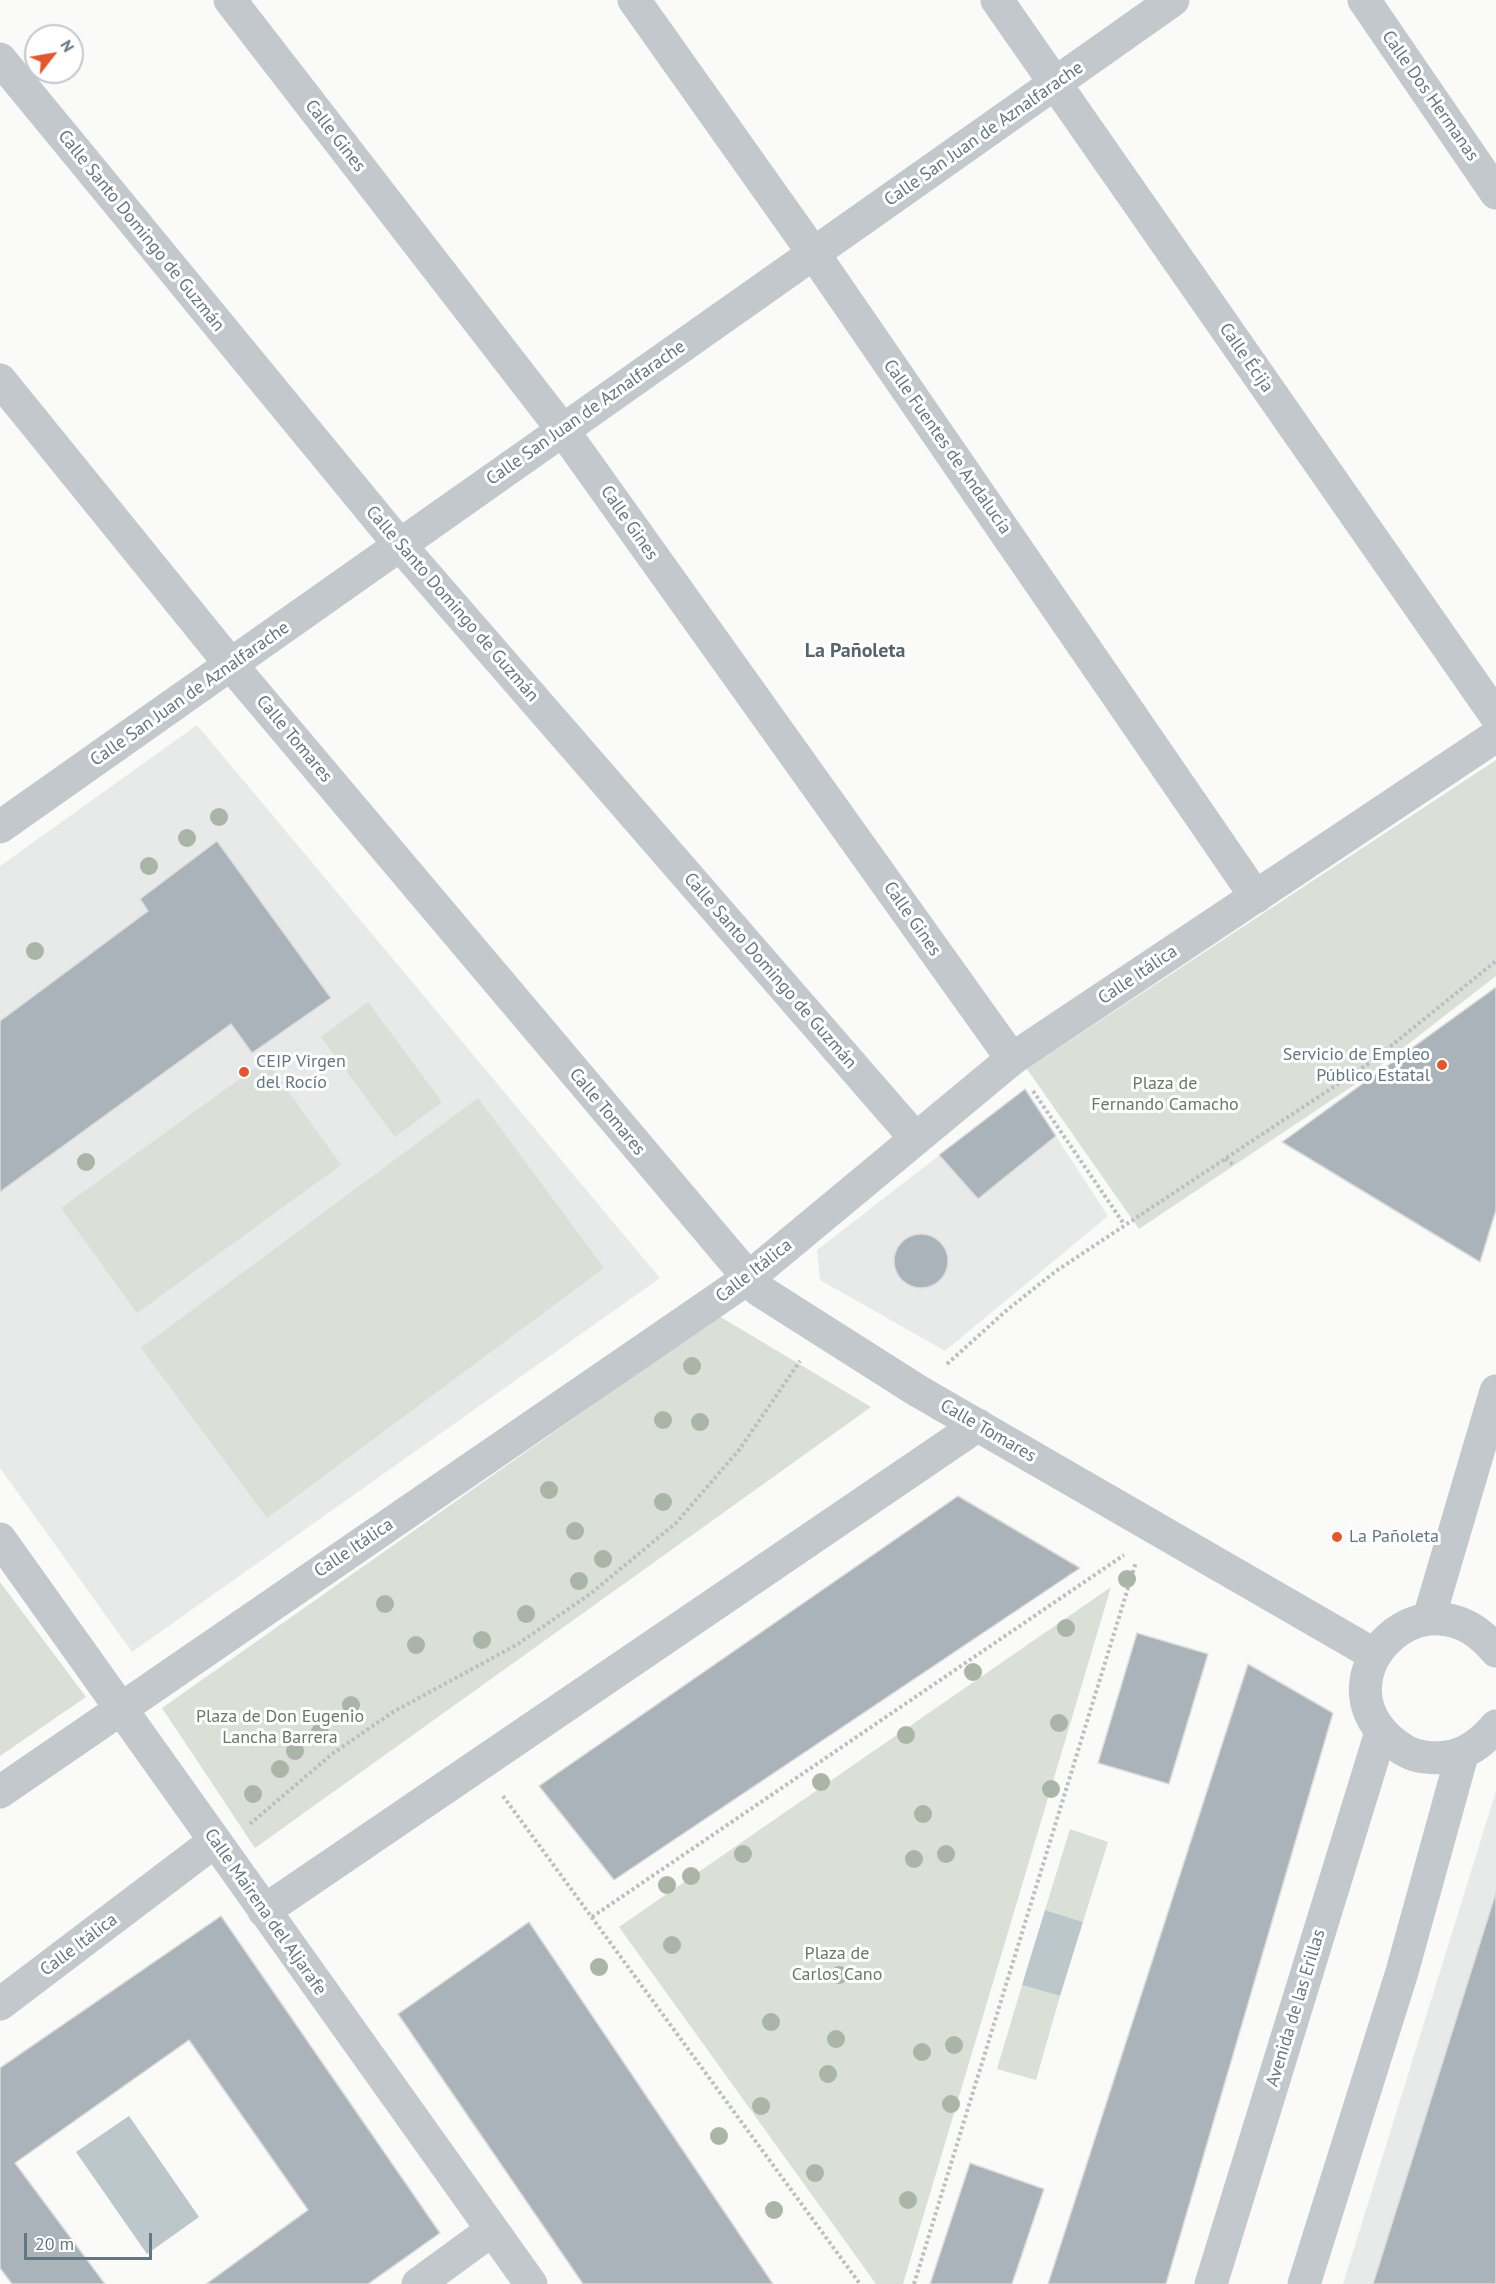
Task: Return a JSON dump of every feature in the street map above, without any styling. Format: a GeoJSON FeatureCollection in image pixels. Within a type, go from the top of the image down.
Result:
{"type":"FeatureCollection","features":[{"type":"Feature","properties":{"kind":"street","name":"Calle Gines"},"geometry":{"type":"LineString","coordinates":[[230,0],[562,429],[1012,1059]]}},
{"type":"Feature","properties":{"kind":"street","name":"Calle Fuentes de Andalucía"},"geometry":{"type":"LineString","coordinates":[[634,0],[813,254],[1256,897]]}},
{"type":"Feature","properties":{"kind":"street","name":"Calle Écija"},"geometry":{"type":"LineString","coordinates":[[997,0],[1496,717]]}},
{"type":"Feature","properties":{"kind":"street","name":"Calle San Juan de Aznalfarache"},"geometry":{"type":"LineString","coordinates":[[0,827],[232,666],[399,544],[1173,0]]}},
{"type":"Feature","properties":{"kind":"street","name":"Calle Dos Hermanas"},"geometry":{"type":"LineString","coordinates":[[1364,0],[1496,192]]}},
{"type":"Feature","properties":{"kind":"street","name":"Calle Santo Domingo de Guzmán"},"geometry":{"type":"LineString","coordinates":[[0,59],[399,544],[916,1139]]}},
{"type":"Feature","properties":{"kind":"street","name":"Calle Tomares"},"geometry":{"type":"LineString","coordinates":[[0,380],[232,666],[747,1279],[771,1300],[918,1391],[978,1425],[1145,1533],[1374,1654]]}},
{"type":"Feature","properties":{"kind":"street","name":"Calle Itálica"},"geometry":{"type":"LineString","coordinates":[[0,1792],[747,1279],[1012,1059],[1496,736]]}},
{"type":"Feature","properties":{"kind":"street"},"geometry":{"type":"LineString","coordinates":[[1429,1618],[1496,1391]]}},
{"type":"Feature","properties":{"kind":"street"},"geometry":{"type":"LineString","coordinates":[[264,1911],[978,1425]]}},
{"type":"Feature","properties":{"kind":"street","name":"Calle Mairena del Aljarafe"},"geometry":{"type":"LineString","coordinates":[[0,1539],[531,2284]]}},
{"type":"Feature","properties":{"kind":"street"},"geometry":{"type":"LineString","coordinates":[[1496,1651],[1485,1637],[1468,1626],[1449,1619],[1429,1618],[1407,1624],[1388,1636],[1374,1654],[1367,1674],[1366,1694],[1371,1714],[1381,1732],[1397,1747],[1418,1757],[1440,1759],[1462,1755],[1483,1742],[1496,1726]]}},
{"type":"Feature","properties":{"kind":"street","name":"Avenida de las Erillas"},"geometry":{"type":"LineString","coordinates":[[1211,2284],[1381,1732]]}},
{"type":"Feature","properties":{"kind":"street"},"geometry":{"type":"LineString","coordinates":[[1304,2284],[1402,1972],[1462,1755]]}},
{"type":"Feature","properties":{"kind":"street","name":"Calle Itálica"},"geometry":{"type":"LineString","coordinates":[[0,2004],[218,1845]]}},
{"type":"Feature","properties":{"kind":"street"},"geometry":{"type":"LineString","coordinates":[[417,2284],[492,2230]]}},
{"type":"Feature","properties":{"kind":"path"},"geometry":{"type":"LineString","coordinates":[[918,1391],[1007,1310],[1124,1224],[1371,1062],[1496,961]]}},
{"type":"Feature","properties":{"kind":"path"},"geometry":{"type":"LineString","coordinates":[[1044,1107],[1124,1224]]}},
{"type":"Feature","properties":{"kind":"path"},"geometry":{"type":"LineString","coordinates":[[1224,1158],[1234,1165]]}},
{"type":"Feature","properties":{"kind":"path"},"geometry":{"type":"LineString","coordinates":[[218,1845],[332,1754],[393,1712],[518,1644],[590,1594],[676,1523],[740,1450],[820,1330]]}},
{"type":"Feature","properties":{"kind":"path"},"geometry":{"type":"LineString","coordinates":[[592,1917],[1145,1533]]}},
{"type":"Feature","properties":{"kind":"path"},"geometry":{"type":"LineString","coordinates":[[914,2284],[1145,1533]]}},
{"type":"Feature","properties":{"kind":"path"},"geometry":{"type":"LineString","coordinates":[[480,1764],[860,2284]]}},
{"type":"Feature","properties":{"kind":"shaded area","name":"CEIP Virgen del Rocío"},"geometry":{"type":"Polygon","coordinates":[[[197,725],[660,1278],[132,1652],[0,1468],[0,866],[197,725]]]}},
{"type":"Feature","properties":{"kind":"shaded area"},"geometry":{"type":"Polygon","coordinates":[[[1025,1089],[1108,1216],[945,1351],[820,1280],[817,1250],[1025,1089]]]}},
{"type":"Feature","properties":{"kind":"shaded area"},"geometry":{"type":"Polygon","coordinates":[[[1496,1791],[1496,2284],[1343,2284],[1496,1791]]]}},
{"type":"Feature","properties":{"kind":"shaded area"},"geometry":{"type":"Polygon","coordinates":[[[1045,1910],[1083,1922],[1060,1996],[1022,1985],[1045,1910]]]}},
{"type":"Feature","properties":{"kind":"shaded area"},"geometry":{"type":"Polygon","coordinates":[[[129,2116],[199,2217],[147,2254],[76,2152],[129,2116]]]}},
{"type":"Feature","properties":{"kind":"green space","name":"Plaza de Fernando Camacho"},"geometry":{"type":"Polygon","coordinates":[[[1496,760],[1496,976],[1363,1079],[1139,1229],[1027,1069],[1496,760]]]}},
{"type":"Feature","properties":{"kind":"green space"},"geometry":{"type":"Polygon","coordinates":[[[368,1002],[442,1102],[395,1137],[321,1037],[368,1002]]]}},
{"type":"Feature","properties":{"kind":"green space"},"geometry":{"type":"Polygon","coordinates":[[[266,1060],[341,1165],[137,1313],[61,1208],[266,1060]]]}},
{"type":"Feature","properties":{"kind":"green space"},"geometry":{"type":"Polygon","coordinates":[[[478,1098],[604,1268],[267,1518],[141,1348],[478,1098]]]}},
{"type":"Feature","properties":{"kind":"green space","name":"Plaza de Don Eugenio Lancha Barrera"},"geometry":{"type":"Polygon","coordinates":[[[719,1316],[871,1407],[255,1848],[162,1708],[719,1316]]]}},
{"type":"Feature","properties":{"kind":"green space"},"geometry":{"type":"Polygon","coordinates":[[[0,1582],[86,1697],[0,1756],[0,1582]]]}},
{"type":"Feature","properties":{"kind":"green space","name":"Plaza de Carlos Cano"},"geometry":{"type":"Polygon","coordinates":[[[1111,1587],[903,2284],[876,2284],[619,1927],[1111,1587]]]}},
{"type":"Feature","properties":{"kind":"green space"},"geometry":{"type":"Polygon","coordinates":[[[1070,1829],[1108,1842],[1083,1922],[1045,1910],[1070,1829]]]}},
{"type":"Feature","properties":{"kind":"green space"},"geometry":{"type":"Polygon","coordinates":[[[1022,1985],[1060,1996],[1036,2080],[997,2069],[1022,1985]]]}},
{"type":"Feature","properties":{"kind":"building"},"geometry":{"type":"Polygon","coordinates":[[[217,841],[331,998],[252,1053],[231,1024],[0,1192],[0,1021],[148,911],[140,899],[217,841]]]}},
{"type":"Feature","properties":{"kind":"building","name":"Servicio de Empleo Público Estatal"},"geometry":{"type":"Polygon","coordinates":[[[1496,987],[1496,1210],[1480,1262],[1282,1142],[1496,987]]]}},
{"type":"Feature","properties":{"kind":"building"},"geometry":{"type":"Polygon","coordinates":[[[1025,1089],[1056,1136],[978,1199],[939,1155],[1025,1089]]]}},
{"type":"Feature","properties":{"kind":"building"},"geometry":{"type":"Polygon","coordinates":[[[916,1234],[926,1234],[936,1238],[944,1246],[948,1261],[944,1276],[936,1284],[926,1288],[916,1288],[906,1284],[898,1276],[894,1266],[894,1256],[898,1246],[906,1238],[916,1234]]]}},
{"type":"Feature","properties":{"kind":"building"},"geometry":{"type":"Polygon","coordinates":[[[958,1496],[1080,1568],[614,1880],[539,1786],[958,1496]]]}},
{"type":"Feature","properties":{"kind":"building"},"geometry":{"type":"Polygon","coordinates":[[[1137,1633],[1208,1654],[1169,1784],[1098,1763],[1137,1633]]]}},
{"type":"Feature","properties":{"kind":"building"},"geometry":{"type":"Polygon","coordinates":[[[1248,1664],[1333,1713],[1166,2284],[1048,2284],[1248,1664]]]}},
{"type":"Feature","properties":{"kind":"building"},"geometry":{"type":"Polygon","coordinates":[[[1496,1892],[1496,2284],[1373,2284],[1496,1892]]]}},
{"type":"Feature","properties":{"kind":"building"},"geometry":{"type":"Polygon","coordinates":[[[221,1916],[440,2233],[368,2284],[206,2284],[308,2210],[189,2040],[15,2163],[105,2284],[12,2284],[0,2268],[0,2068],[221,1916]]]}},
{"type":"Feature","properties":{"kind":"building"},"geometry":{"type":"Polygon","coordinates":[[[529,1922],[773,2284],[583,2284],[398,2014],[529,1922]]]}},
{"type":"Feature","properties":{"kind":"building"},"geometry":{"type":"Polygon","coordinates":[[[970,2163],[1044,2189],[1012,2284],[930,2284],[970,2163]]]}},
{"type":"Feature","properties":{"kind":"place","name":"Servicio de Empleo Público Estatal"},"geometry":{"type":"Point","coordinates":[1442,1065]}},
{"type":"Feature","properties":{"kind":"place","name":"CEIP Virgen del Rocío"},"geometry":{"type":"Point","coordinates":[244,1072]}},
{"type":"Feature","properties":{"kind":"place","name":"La Pañoleta"},"geometry":{"type":"Point","coordinates":[1337,1537]}},
{"type":"Feature","properties":{"kind":"district","name":"La Pañoleta"},"geometry":{"type":"Point","coordinates":[855,651]}}]}
